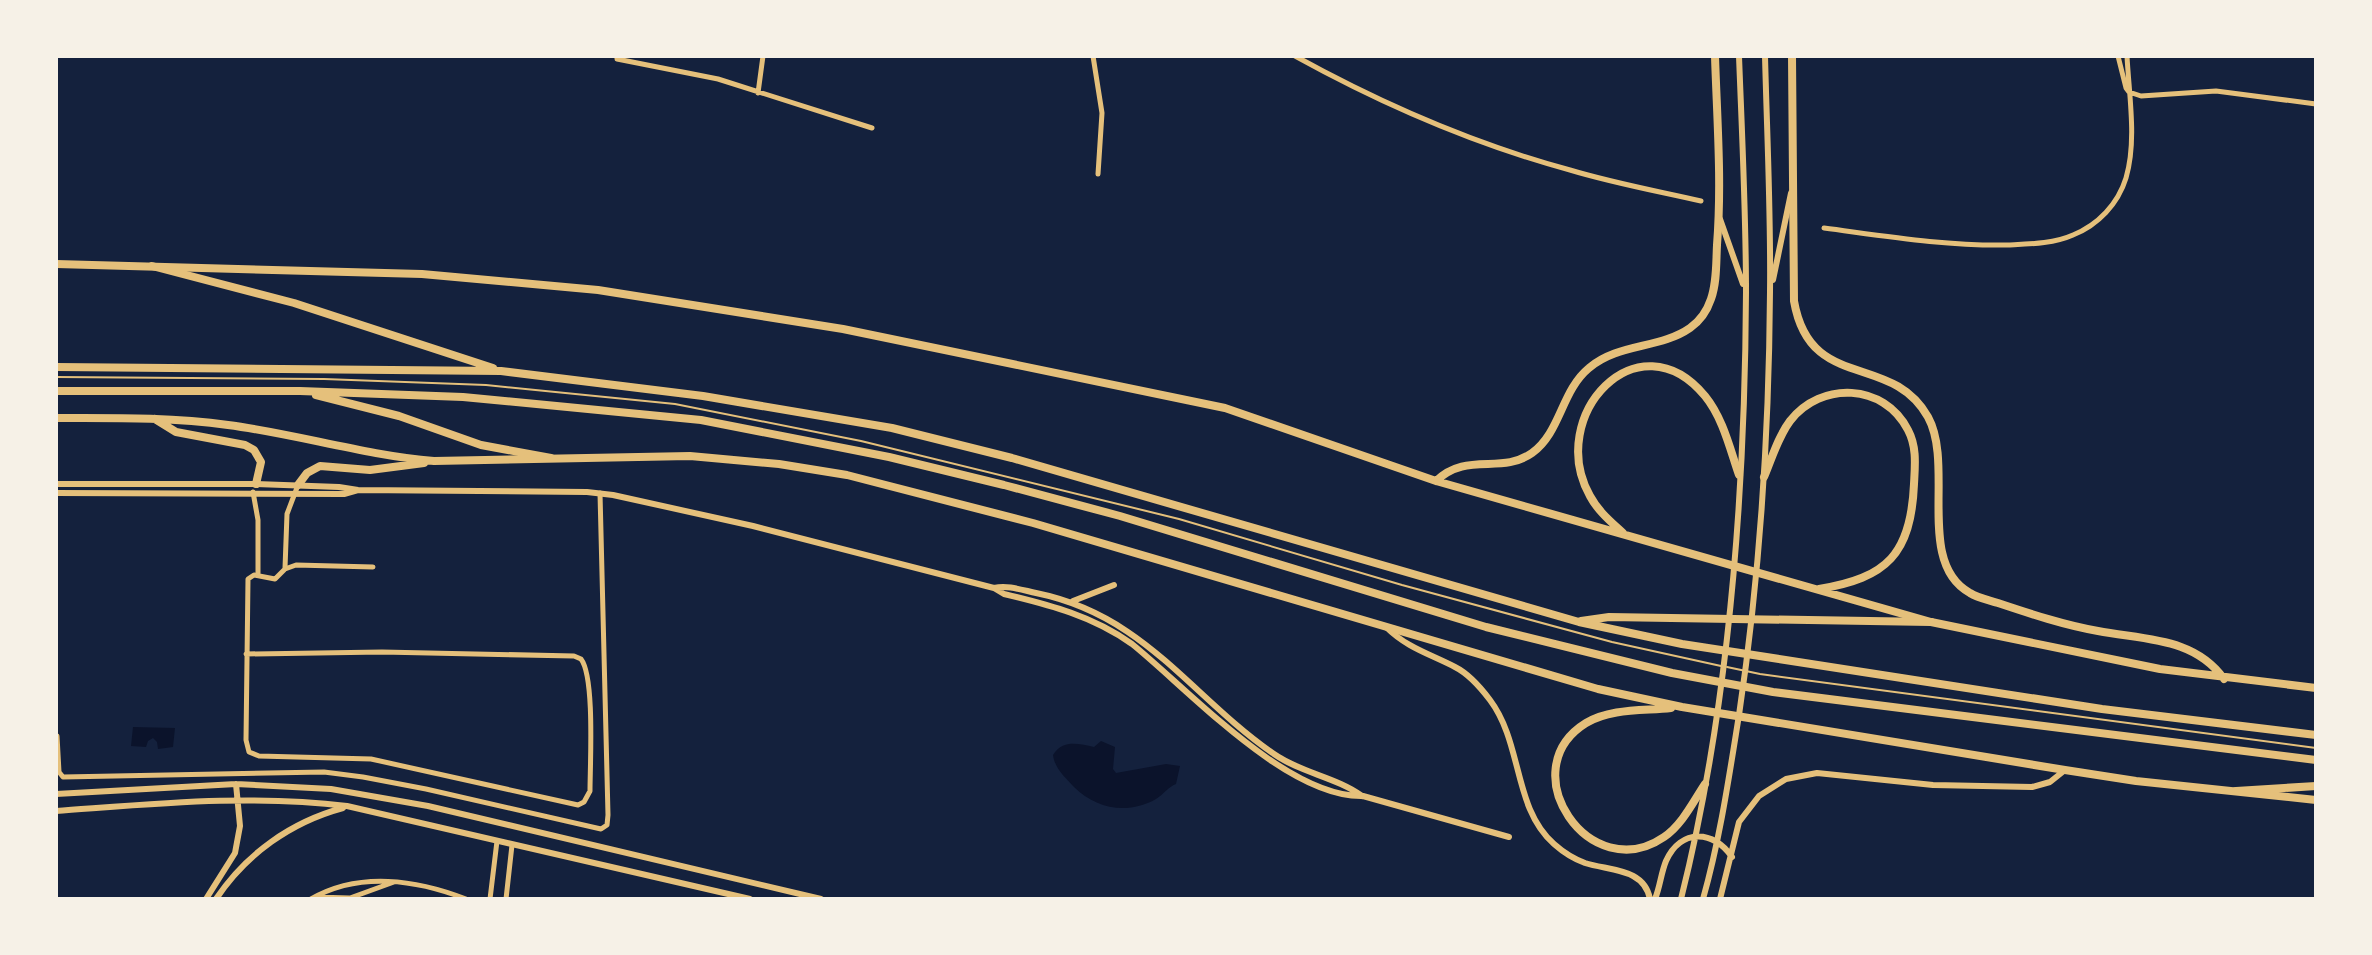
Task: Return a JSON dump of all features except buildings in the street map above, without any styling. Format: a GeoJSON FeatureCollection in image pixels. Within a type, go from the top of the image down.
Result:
{"type":"FeatureCollection","features":[{"type":"Feature","properties":{"kind":"highway"},"geometry":{"type":"LineString","coordinates":[[1436,481],[1462,465],[1511,463],[1528,456],[1549,436],[1565,397],[1589,367],[1611,354],[1676,335],[1697,322],[1710,302],[1714,287],[1719,215],[1715,56]]}},
{"type":"Feature","properties":{"kind":"highway"},"geometry":{"type":"LineString","coordinates":[[1792,56],[1794,301],[1801,329],[1808,341],[1829,360],[1842,367],[1891,380],[1917,401],[1927,415],[1939,446],[1940,547],[1947,568],[1970,594],[2064,623],[2189,648],[2205,657],[2224,679]]}},
{"type":"Feature","properties":{"kind":"highway"},"geometry":{"type":"LineString","coordinates":[[56,264],[422,274],[598,290],[714,307],[971,354],[1225,408],[1436,481],[1931,622],[2037,646],[2224,679],[2316,688]]}},
{"type":"Feature","properties":{"kind":"highway"},"geometry":{"type":"LineString","coordinates":[[152,266],[294,303],[501,371]]}},
{"type":"Feature","properties":{"kind":"highway"},"geometry":{"type":"LineString","coordinates":[[56,367],[501,371],[703,396],[892,428],[1012,458],[1579,622],[1682,644],[1942,686],[2316,735]]}},
{"type":"Feature","properties":{"kind":"highway"},"geometry":{"type":"LineString","coordinates":[[1626,536],[1601,512],[1585,486],[1578,455],[1584,414],[1602,386],[1621,373],[1653,367],[1675,372],[1696,386],[1712,406],[1739,475]]}},
{"type":"Feature","properties":{"kind":"highway"},"geometry":{"type":"LineString","coordinates":[[56,391],[300,391],[463,397],[715,423],[889,457],[1004,485],[1120,516],[1486,627],[1672,673],[1773,692],[2316,760]]}},
{"type":"Feature","properties":{"kind":"highway"},"geometry":{"type":"LineString","coordinates":[[300,391],[399,416],[481,445],[551,458]]}},
{"type":"Feature","properties":{"kind":"highway"},"geometry":{"type":"LineString","coordinates":[[1764,477],[1789,422],[1817,398],[1854,392],[1881,402],[1896,414],[1907,429],[1915,457],[1913,512],[1907,534],[1896,553],[1880,569],[1861,580],[1814,590]]}},
{"type":"Feature","properties":{"kind":"highway"},"geometry":{"type":"LineString","coordinates":[[56,418],[154,419],[226,425],[396,457],[434,461]]}},
{"type":"Feature","properties":{"kind":"highway"},"geometry":{"type":"LineString","coordinates":[[154,419],[176,432],[245,445],[254,450],[261,462],[255,488]]}},
{"type":"Feature","properties":{"kind":"highway"},"geometry":{"type":"LineString","coordinates":[[296,489],[307,473],[320,466],[380,469],[434,461],[690,456],[779,464],[847,475],[935,496],[1598,689],[1682,707],[2065,770],[2316,800]]}},
{"type":"Feature","properties":{"kind":"highway"},"geometry":{"type":"LineString","coordinates":[[1579,622],[1609,617],[1931,622]]}},
{"type":"Feature","properties":{"kind":"highway"},"geometry":{"type":"LineString","coordinates":[[1682,707],[1618,713],[1598,717],[1580,727],[1566,742],[1558,761],[1555,781],[1560,801],[1570,820],[1584,835],[1603,845],[1624,849],[1655,842],[1680,822],[1705,784]]}},
{"type":"Feature","properties":{"kind":"highway"},"geometry":{"type":"LineString","coordinates":[[2236,791],[2316,786]]}},
{"type":"Feature","properties":{"kind":"street"},"geometry":{"type":"LineString","coordinates":[[617,56],[617,59],[718,79],[872,128]]}},
{"type":"Feature","properties":{"kind":"street"},"geometry":{"type":"LineString","coordinates":[[758,93],[763,56]]}},
{"type":"Feature","properties":{"kind":"street"},"geometry":{"type":"LineString","coordinates":[[1093,56],[1102,113],[1098,174]]}},
{"type":"Feature","properties":{"kind":"street"},"geometry":{"type":"LineString","coordinates":[[1295,56],[1397,107],[1502,149],[1593,177],[1701,201]]}},
{"type":"Feature","properties":{"kind":"street"},"geometry":{"type":"LineString","coordinates":[[1681,899],[1705,784],[1725,643],[1739,475],[1746,292],[1739,56]]}},
{"type":"Feature","properties":{"kind":"street"},"geometry":{"type":"LineString","coordinates":[[1703,899],[1713,865],[1747,659],[1764,477],[1770,292],[1765,56]]}},
{"type":"Feature","properties":{"kind":"street"},"geometry":{"type":"LineString","coordinates":[[2118,56],[2129,92],[2147,97],[2187,91],[2216,91],[2316,104]]}},
{"type":"Feature","properties":{"kind":"street"},"geometry":{"type":"LineString","coordinates":[[1824,228],[1971,245],[2025,244],[2072,236],[2098,221],[2123,187],[2131,153],[2127,56]]}},
{"type":"Feature","properties":{"kind":"street"},"geometry":{"type":"LineString","coordinates":[[1770,292],[1793,181]]}},
{"type":"Feature","properties":{"kind":"street"},"geometry":{"type":"LineString","coordinates":[[1719,215],[1746,292]]}},
{"type":"Feature","properties":{"kind":"street"},"geometry":{"type":"LineString","coordinates":[[56,484],[600,493],[753,526],[994,588],[1013,588],[1071,602],[1106,617],[1138,638],[1265,748],[1291,764],[1345,785],[1363,796]]}},
{"type":"Feature","properties":{"kind":"street"},"geometry":{"type":"LineString","coordinates":[[56,493],[255,488]]}},
{"type":"Feature","properties":{"kind":"street"},"geometry":{"type":"LineString","coordinates":[[255,488],[258,575]]}},
{"type":"Feature","properties":{"kind":"street"},"geometry":{"type":"LineString","coordinates":[[285,569],[287,514],[296,489]]}},
{"type":"Feature","properties":{"kind":"street"},"geometry":{"type":"LineString","coordinates":[[57,736],[59,772],[63,777],[324,772],[395,783],[601,829],[607,825],[608,815],[600,493]]}},
{"type":"Feature","properties":{"kind":"street"},"geometry":{"type":"LineString","coordinates":[[246,654],[382,652],[574,656],[581,659],[588,674],[589,798],[578,805],[371,759],[253,755],[249,752],[246,740],[246,654],[250,577],[258,575],[272,579],[296,565],[373,567]]}},
{"type":"Feature","properties":{"kind":"street"},"geometry":{"type":"LineString","coordinates":[[1071,602],[1114,585]]}},
{"type":"Feature","properties":{"kind":"street"},"geometry":{"type":"LineString","coordinates":[[994,588],[1004,594],[1077,613],[1111,630],[1142,652],[1263,757],[1307,780],[1341,794],[1363,796],[1509,837]]}},
{"type":"Feature","properties":{"kind":"street"},"geometry":{"type":"LineString","coordinates":[[1386,627],[1408,646],[1457,667],[1489,699],[1503,720],[1513,744],[1529,809],[1546,836],[1578,860],[1637,878],[1653,899]]}},
{"type":"Feature","properties":{"kind":"street"},"geometry":{"type":"LineString","coordinates":[[1720,899],[1739,822],[1745,812],[1767,790],[1796,776],[1817,773],[1933,785],[2023,787],[2050,782],[2065,770]]}},
{"type":"Feature","properties":{"kind":"street"},"geometry":{"type":"LineString","coordinates":[[1307,780],[1309,772]]}},
{"type":"Feature","properties":{"kind":"street"},"geometry":{"type":"LineString","coordinates":[[206,899],[235,853],[240,826],[236,784]]}},
{"type":"Feature","properties":{"kind":"street"},"geometry":{"type":"LineString","coordinates":[[56,794],[236,784],[331,789],[428,806],[821,899]]}},
{"type":"Feature","properties":{"kind":"street"},"geometry":{"type":"LineString","coordinates":[[56,811],[236,799],[296,800],[347,806],[750,899]]}},
{"type":"Feature","properties":{"kind":"street"},"geometry":{"type":"LineString","coordinates":[[216,899],[246,863],[280,835],[301,822],[347,806]]}},
{"type":"Feature","properties":{"kind":"street"},"geometry":{"type":"LineString","coordinates":[[425,824],[428,806]]}},
{"type":"Feature","properties":{"kind":"street"},"geometry":{"type":"LineString","coordinates":[[1653,899],[1668,859],[1686,840],[1699,836],[1714,838],[1732,857]]}},
{"type":"Feature","properties":{"kind":"street"},"geometry":{"type":"LineString","coordinates":[[492,899],[497,841]]}},
{"type":"Feature","properties":{"kind":"street"},"geometry":{"type":"LineString","coordinates":[[506,899],[512,845]]}},
{"type":"Feature","properties":{"kind":"street"},"geometry":{"type":"LineString","coordinates":[[609,865],[612,849]]}},
{"type":"Feature","properties":{"kind":"street"},"geometry":{"type":"LineString","coordinates":[[313,898],[350,898],[395,881]]}},
{"type":"Feature","properties":{"kind":"street"},"geometry":{"type":"LineString","coordinates":[[313,898],[347,885],[395,881],[441,889],[466,899]]}},
{"type":"Feature","properties":{"kind":"lane"},"geometry":{"type":"LineString","coordinates":[[56,377],[324,379],[486,385],[675,404],[861,441],[1164,515],[1582,634],[1760,674],[2316,748]]}},
{"type":"Feature","properties":{"kind":"water"},"geometry":{"type":"Polygon","coordinates":[[[133,727],[175,728],[173,747],[158,749],[153,738],[146,747],[131,746],[133,727]]]}},
{"type":"Feature","properties":{"kind":"water"},"geometry":{"type":"Polygon","coordinates":[[[1101,741],[1115,747],[1113,769],[1116,773],[1166,764],[1180,766],[1176,784],[1156,799],[1134,807],[1113,807],[1092,800],[1064,776],[1053,755],[1066,745],[1094,747],[1101,741]]]}}]}
